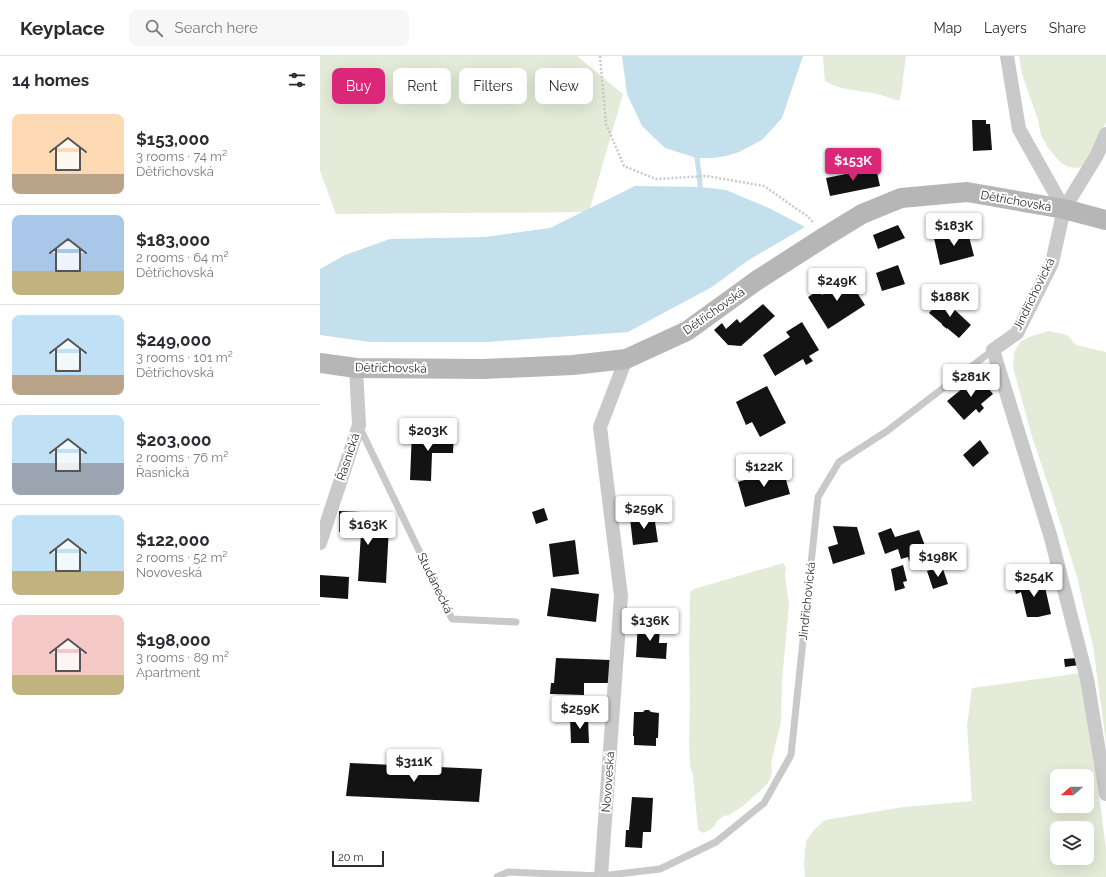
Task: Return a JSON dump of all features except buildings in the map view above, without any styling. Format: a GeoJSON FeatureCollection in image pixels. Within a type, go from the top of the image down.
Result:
{"type":"FeatureCollection","features":[{"type":"Feature","properties":{"kind":"street"},"geometry":{"type":"LineString","coordinates":[[1007,56],[1019,129],[1072,212]]}},
{"type":"Feature","properties":{"kind":"street"},"geometry":{"type":"LineString","coordinates":[[1072,212],[1106,134]]}},
{"type":"Feature","properties":{"kind":"street","name":"Dětřichovská"},"geometry":{"type":"LineString","coordinates":[[322,364],[356,368],[483,369],[573,365],[626,360],[687,331],[756,281],[862,214],[901,198],[967,192],[1106,220]]}},
{"type":"Feature","properties":{"kind":"street","name":"Jindřichovická"},"geometry":{"type":"LineString","coordinates":[[993,350],[1017,333],[1052,263],[1072,212]]}},
{"type":"Feature","properties":{"kind":"street"},"geometry":{"type":"LineString","coordinates":[[993,350],[1051,538],[1085,672],[1106,794]]}},
{"type":"Feature","properties":{"kind":"street","name":"Novoveská"},"geometry":{"type":"LineString","coordinates":[[601,876],[622,596],[600,427],[626,360]]}},
{"type":"Feature","properties":{"kind":"street","name":"Řasnická"},"geometry":{"type":"LineString","coordinates":[[320,543],[359,425],[356,368]]}},
{"type":"Feature","properties":{"kind":"lane","name":"Jindřichovická"},"geometry":{"type":"LineString","coordinates":[[497,877],[508,872],[601,876],[660,869],[716,842],[764,803],[791,755],[818,497],[839,462],[887,431],[993,350]]}},
{"type":"Feature","properties":{"kind":"lane","name":"Studánecká"},"geometry":{"type":"LineString","coordinates":[[359,425],[452,618],[516,622]]}},
{"type":"Feature","properties":{"kind":"path"},"geometry":{"type":"LineString","coordinates":[[600,56],[606,124],[624,166],[656,179],[707,176],[764,186],[807,216],[826,236]]}},
{"type":"Feature","properties":{"kind":"green space"},"geometry":{"type":"Polygon","coordinates":[[[320,56],[577,56],[592,68],[535,68],[535,104],[593,104],[593,69],[623,94],[589,212],[336,214],[320,171],[320,56]]]}},
{"type":"Feature","properties":{"kind":"green space"},"geometry":{"type":"Polygon","coordinates":[[[823,56],[906,56],[899,101],[878,94],[838,87],[825,81],[823,56]]]}},
{"type":"Feature","properties":{"kind":"green space"},"geometry":{"type":"Polygon","coordinates":[[[1019,56],[1106,56],[1106,122],[1090,159],[1085,165],[1078,168],[1069,167],[1061,163],[1048,148],[1041,135],[1038,120],[1022,74],[1019,56]]]}},
{"type":"Feature","properties":{"kind":"green space"},"geometry":{"type":"Polygon","coordinates":[[[1049,331],[1067,335],[1076,345],[1106,352],[1106,743],[1093,646],[1077,577],[1032,437],[1013,367],[1014,352],[1021,341],[1049,331]]]}},
{"type":"Feature","properties":{"kind":"green space"},"geometry":{"type":"Polygon","coordinates":[[[783,563],[786,568],[785,575],[789,605],[782,680],[781,722],[771,763],[771,777],[767,784],[743,806],[729,815],[724,816],[717,821],[714,827],[704,833],[698,829],[693,775],[690,767],[690,593],[694,589],[783,563]]]}},
{"type":"Feature","properties":{"kind":"green space"},"geometry":{"type":"Polygon","coordinates":[[[1081,673],[1088,710],[1106,849],[1106,877],[805,877],[804,864],[806,841],[814,830],[825,820],[904,807],[972,801],[967,726],[972,688],[1081,673]]]}},
{"type":"Feature","properties":{"kind":"water"},"geometry":{"type":"Polygon","coordinates":[[[622,56],[803,56],[782,118],[762,140],[739,152],[726,156],[697,158],[665,148],[642,126],[627,94],[622,56]]]}},
{"type":"Feature","properties":{"kind":"water"},"geometry":{"type":"Polygon","coordinates":[[[635,186],[701,187],[726,190],[771,209],[805,227],[747,261],[712,287],[628,332],[487,342],[370,342],[320,335],[320,269],[345,255],[390,239],[485,237],[550,228],[635,186]]]}},
{"type":"Feature","properties":{"kind":"waterway"},"geometry":{"type":"LineString","coordinates":[[697,152],[700,178],[699,194]]}}]}
